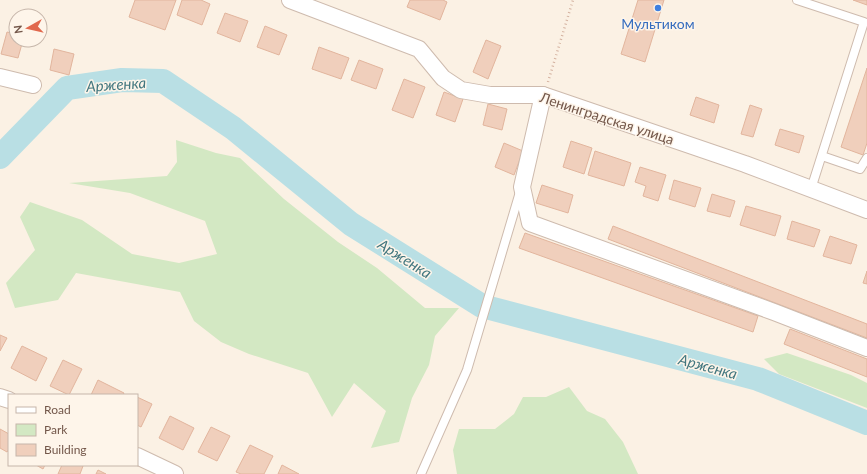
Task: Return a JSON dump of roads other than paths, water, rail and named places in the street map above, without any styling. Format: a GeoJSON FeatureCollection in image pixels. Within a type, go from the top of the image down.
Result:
{"type":"FeatureCollection","features":[{"type":"Feature","properties":{"kind":"street","name":"Ленинградская улица"},"geometry":{"type":"LineString","coordinates":[[290,0],[420,49],[444,78],[461,90],[490,95],[543,95],[745,164],[867,210]]}},
{"type":"Feature","properties":{"kind":"street"},"geometry":{"type":"LineString","coordinates":[[0,77],[33,85]]}},
{"type":"Feature","properties":{"kind":"street"},"geometry":{"type":"LineString","coordinates":[[543,95],[522,187],[530,223],[774,312],[867,348]]}},
{"type":"Feature","properties":{"kind":"street"},"geometry":{"type":"LineString","coordinates":[[138,456],[175,474]]}},
{"type":"Feature","properties":{"kind":"lane"},"geometry":{"type":"LineString","coordinates":[[796,0],[864,22],[811,189]]}},
{"type":"Feature","properties":{"kind":"lane"},"geometry":{"type":"LineString","coordinates":[[822,156],[860,170],[867,158]]}},
{"type":"Feature","properties":{"kind":"lane"},"geometry":{"type":"LineString","coordinates":[[421,474],[467,370],[522,187]]}},
{"type":"Feature","properties":{"kind":"waterway","name":"Арженка"},"geometry":{"type":"LineString","coordinates":[[0,157],[67,88],[122,80],[163,81],[233,128],[351,224],[482,306],[758,379],[867,423]]}},
{"type":"Feature","properties":{"kind":"place","name":"Мультиком"},"geometry":{"type":"Point","coordinates":[658,8]}}]}
